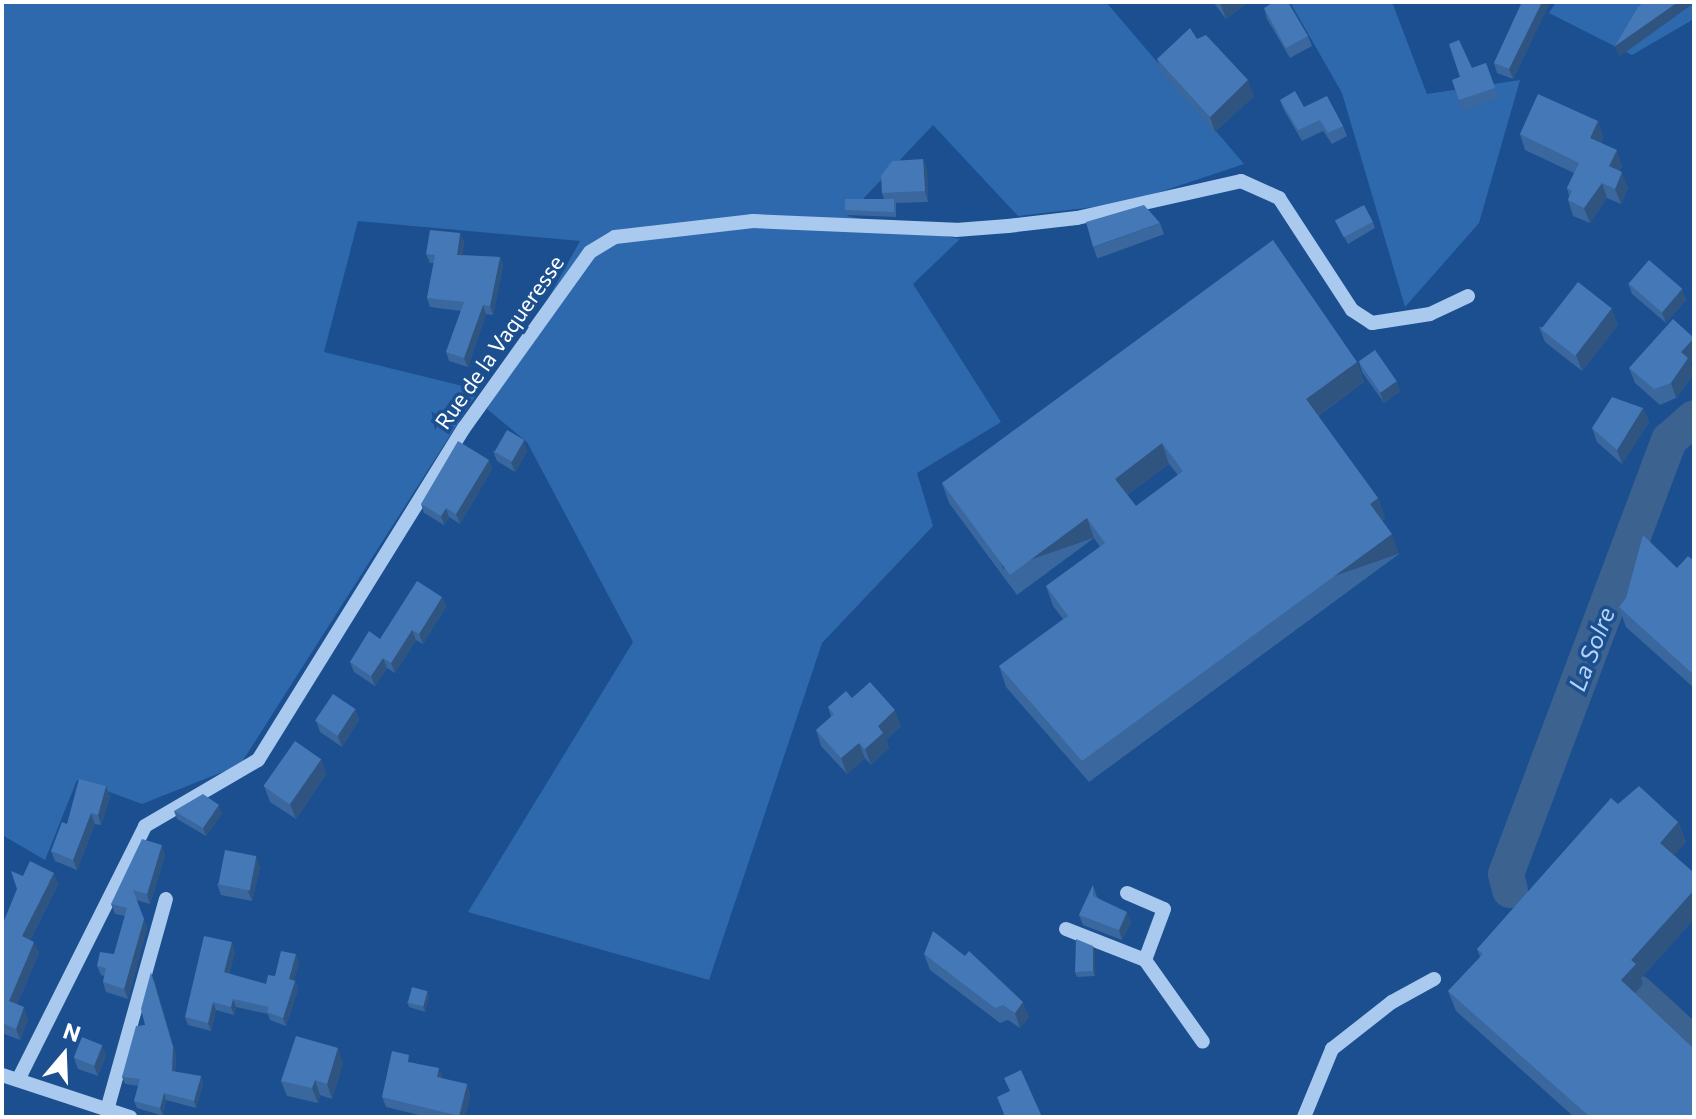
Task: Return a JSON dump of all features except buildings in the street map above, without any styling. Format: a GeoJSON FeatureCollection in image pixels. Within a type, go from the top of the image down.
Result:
{"type":"FeatureCollection","features":[{"type":"Feature","properties":{"kind":"street","name":"Rue de la Vaqueresse"},"geometry":{"type":"LineString","coordinates":[[18,1080],[145,826],[258,760],[464,428],[590,252],[615,237],[753,221],[956,230],[1008,226],[1077,218],[1241,181],[1279,198],[1352,310],[1372,323],[1430,314],[1468,296]]}},
{"type":"Feature","properties":{"kind":"street"},"geometry":{"type":"LineString","coordinates":[[1127,893],[1164,909],[1145,960]]}},
{"type":"Feature","properties":{"kind":"street"},"geometry":{"type":"LineString","coordinates":[[107,1110],[166,899]]}},
{"type":"Feature","properties":{"kind":"street"},"geometry":{"type":"LineString","coordinates":[[1066,929],[1145,960],[1203,1042]]}},
{"type":"Feature","properties":{"kind":"street"},"geometry":{"type":"LineString","coordinates":[[1304,1117],[1332,1049],[1392,1002],[1434,979]]}},
{"type":"Feature","properties":{"kind":"street"},"geometry":{"type":"LineString","coordinates":[[2,1075],[130,1117]]}},
{"type":"Feature","properties":{"kind":"shaded area"},"geometry":{"type":"Polygon","coordinates":[[[2,2],[1106,2],[1244,164],[1127,203],[1018,216],[933,125],[847,216],[960,239],[913,284],[1001,422],[917,473],[933,526],[822,643],[709,980],[468,912],[633,642],[527,442],[487,409],[580,241],[358,221],[324,352],[479,390],[240,765],[142,804],[77,780],[45,860],[2,835],[2,2]]]}},
{"type":"Feature","properties":{"kind":"shaded area"},"geometry":{"type":"Polygon","coordinates":[[[1290,2],[1392,2],[1427,94],[1520,80],[1479,223],[1405,307],[1342,93],[1290,2]]]}},
{"type":"Feature","properties":{"kind":"shaded area"},"geometry":{"type":"Polygon","coordinates":[[[1556,2],[1694,2],[1694,19],[1632,55],[1549,13],[1556,2]]]}},
{"type":"Feature","properties":{"kind":"waterway","name":"La Solre"},"geometry":{"type":"LineString","coordinates":[[1510,890],[1506,874],[1669,440],[1694,418]]}},
{"type":"Feature","properties":{"kind":"waterway","name":"La Solre"},"geometry":{"type":"LineString","coordinates":[[1637,993],[1694,1045]]}}]}
